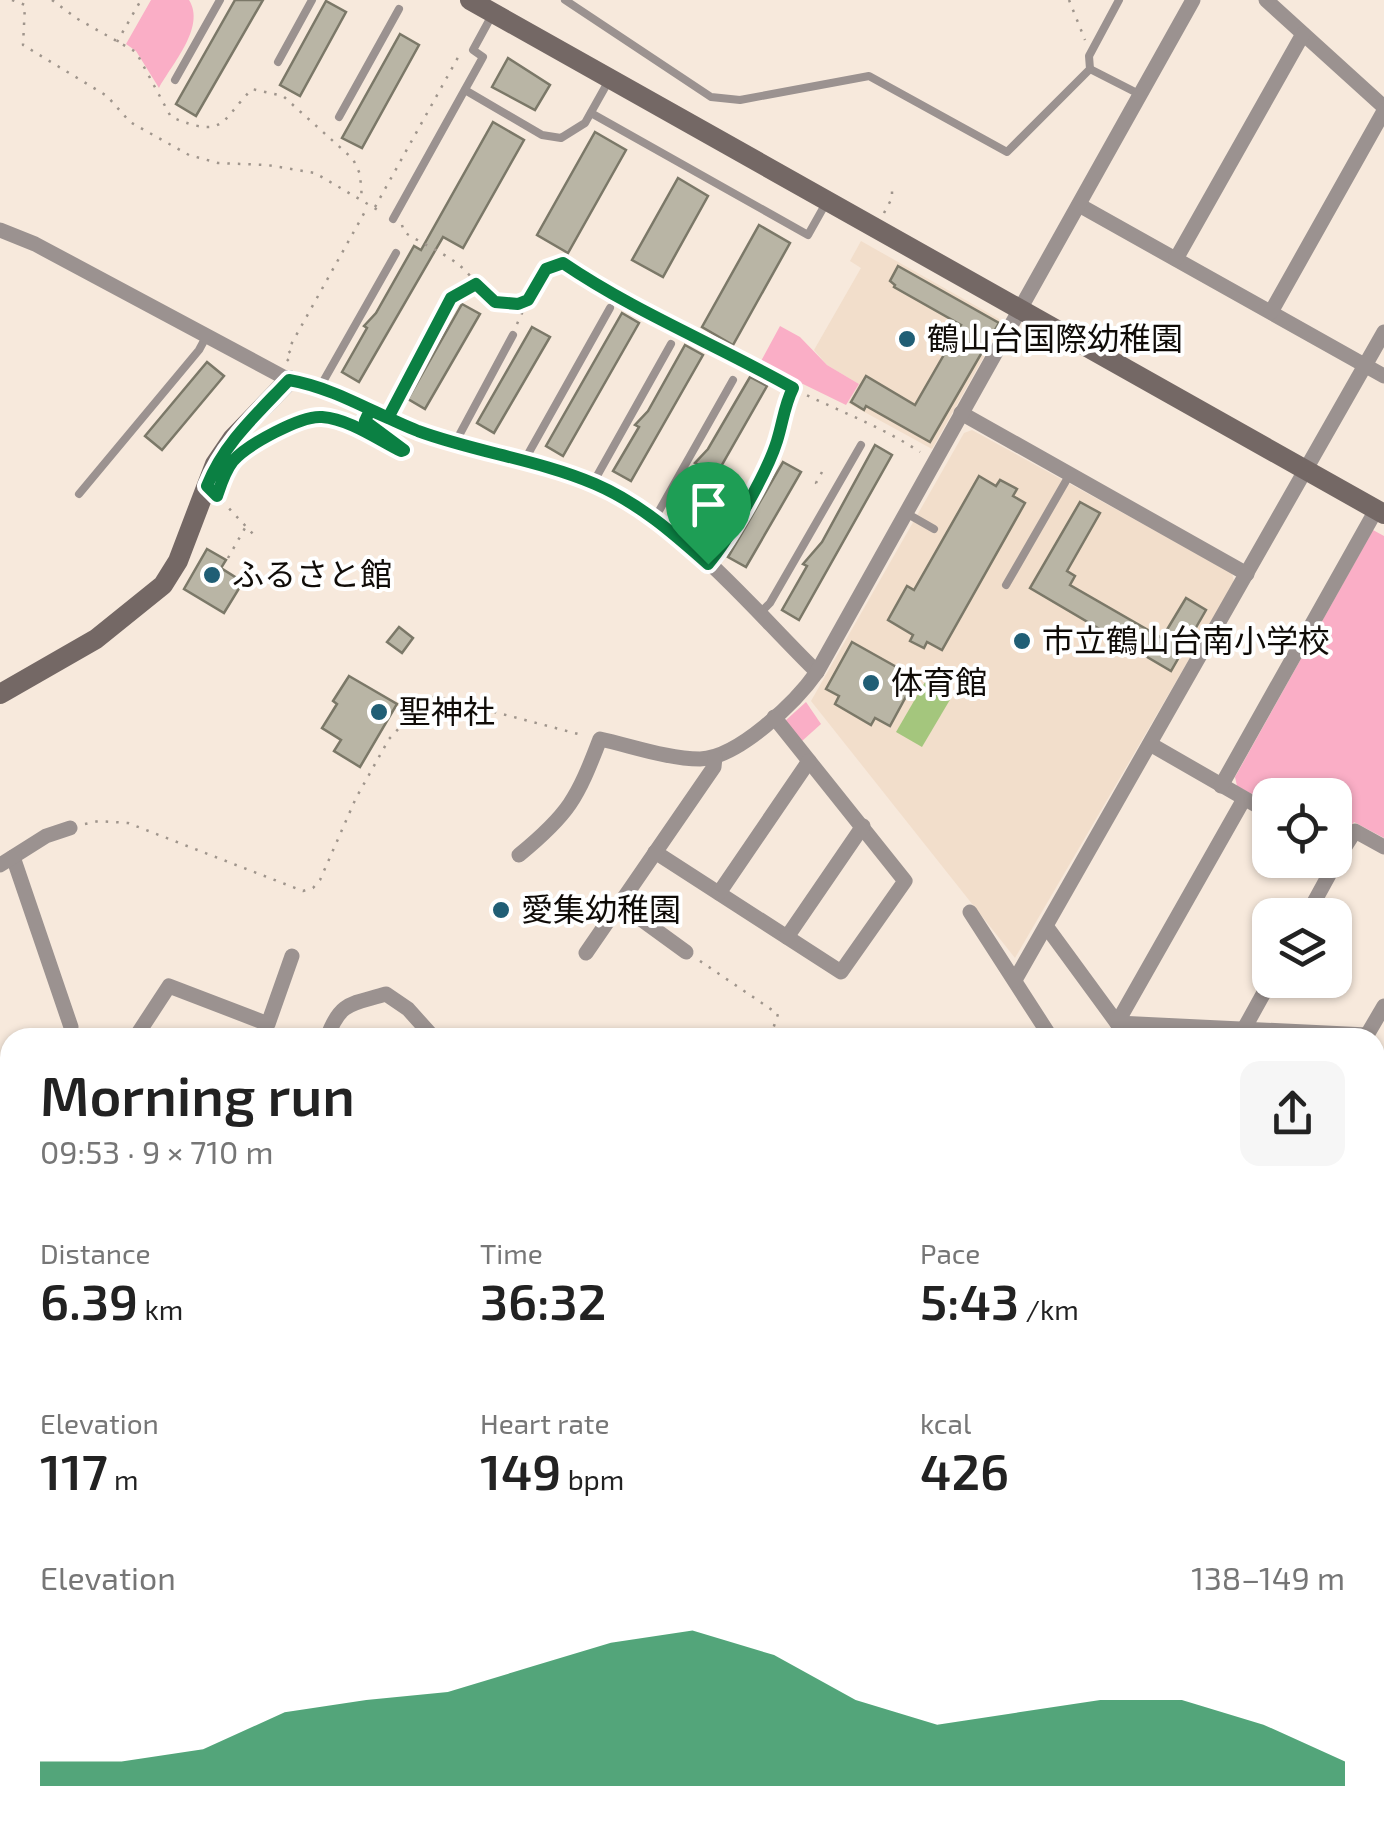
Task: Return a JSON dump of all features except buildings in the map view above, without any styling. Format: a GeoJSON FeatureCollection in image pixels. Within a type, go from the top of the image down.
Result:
{"type":"FeatureCollection","features":[{"type":"Feature","properties":{"kind":"street"},"geometry":{"type":"LineString","coordinates":[[470,0],[497,6],[610,78],[1380,512],[1222,786]]}},
{"type":"Feature","properties":{"kind":"street"},"geometry":{"type":"LineString","coordinates":[[519,856],[571,806],[600,738],[696,759],[714,757],[800,696],[817,672],[1193,0]]}},
{"type":"Feature","properties":{"kind":"street"},"geometry":{"type":"LineString","coordinates":[[1266,0],[1384,109],[1271,312]]}},
{"type":"Feature","properties":{"kind":"street"},"geometry":{"type":"LineString","coordinates":[[1176,259],[1304,34]]}},
{"type":"Feature","properties":{"kind":"street"},"geometry":{"type":"LineString","coordinates":[[1079,205],[1384,376]]}},
{"type":"Feature","properties":{"kind":"street"},"geometry":{"type":"LineString","coordinates":[[0,230],[36,244],[206,336],[388,418],[593,483],[655,518],[708,564],[817,672]]}},
{"type":"Feature","properties":{"kind":"street"},"geometry":{"type":"LineString","coordinates":[[1015,980],[1384,332]]}},
{"type":"Feature","properties":{"kind":"street"},"geometry":{"type":"LineString","coordinates":[[0,694],[96,639],[163,584],[178,561],[216,464],[286,373]]}},
{"type":"Feature","properties":{"kind":"street"},"geometry":{"type":"LineString","coordinates":[[961,413],[1247,574]]}},
{"type":"Feature","properties":{"kind":"street"},"geometry":{"type":"LineString","coordinates":[[656,852],[841,972],[904,881],[774,717]]}},
{"type":"Feature","properties":{"kind":"street"},"geometry":{"type":"LineString","coordinates":[[1150,744],[1252,803]]}},
{"type":"Feature","properties":{"kind":"street"},"geometry":{"type":"LineString","coordinates":[[586,953],[714,767],[714,757]]}},
{"type":"Feature","properties":{"kind":"street"},"geometry":{"type":"LineString","coordinates":[[719,893],[809,762]]}},
{"type":"Feature","properties":{"kind":"street"},"geometry":{"type":"LineString","coordinates":[[1117,1023],[1244,799]]}},
{"type":"Feature","properties":{"kind":"street"},"geometry":{"type":"LineString","coordinates":[[787,937],[863,826]]}},
{"type":"Feature","properties":{"kind":"street"},"geometry":{"type":"LineString","coordinates":[[70,828],[46,836],[7,861],[71,1027]]}},
{"type":"Feature","properties":{"kind":"street"},"geometry":{"type":"LineString","coordinates":[[1352,833],[1354,830],[1384,847]]}},
{"type":"Feature","properties":{"kind":"street"},"geometry":{"type":"LineString","coordinates":[[620,904],[686,952]]}},
{"type":"Feature","properties":{"kind":"street"},"geometry":{"type":"LineString","coordinates":[[970,912],[1045,1028]]}},
{"type":"Feature","properties":{"kind":"street"},"geometry":{"type":"LineString","coordinates":[[1046,926],[1117,1023]]}},
{"type":"Feature","properties":{"kind":"street"},"geometry":{"type":"LineString","coordinates":[[142,1028],[169,986],[268,1024],[292,956]]}},
{"type":"Feature","properties":{"kind":"street"},"geometry":{"type":"LineString","coordinates":[[331,1028],[342,1007],[386,994],[425,1028]]}},
{"type":"Feature","properties":{"kind":"street"},"geometry":{"type":"LineString","coordinates":[[1117,1023],[1245,1028],[1262,998]]}},
{"type":"Feature","properties":{"kind":"street"},"geometry":{"type":"LineString","coordinates":[[1370,1028],[1384,1006]]}},
{"type":"Feature","properties":{"kind":"lane"},"geometry":{"type":"LineString","coordinates":[[174,80],[220,0]]}},
{"type":"Feature","properties":{"kind":"lane"},"geometry":{"type":"LineString","coordinates":[[278,62],[312,0]]}},
{"type":"Feature","properties":{"kind":"lane"},"geometry":{"type":"LineString","coordinates":[[565,0],[711,97],[740,100],[869,76],[1007,152],[1090,69]]}},
{"type":"Feature","properties":{"kind":"lane"},"geometry":{"type":"LineString","coordinates":[[1090,69],[1088,56],[1119,0]]}},
{"type":"Feature","properties":{"kind":"lane"},"geometry":{"type":"LineString","coordinates":[[393,219],[484,57],[473,50],[497,6]]}},
{"type":"Feature","properties":{"kind":"lane"},"geometry":{"type":"LineString","coordinates":[[339,116],[399,9]]}},
{"type":"Feature","properties":{"kind":"lane"},"geometry":{"type":"LineString","coordinates":[[1090,69],[1140,95]]}},
{"type":"Feature","properties":{"kind":"lane"},"geometry":{"type":"LineString","coordinates":[[465,90],[552,138],[561,138],[578,130],[610,78]]}},
{"type":"Feature","properties":{"kind":"lane"},"geometry":{"type":"LineString","coordinates":[[590,113],[808,235],[828,201]]}},
{"type":"Feature","properties":{"kind":"lane"},"geometry":{"type":"LineString","coordinates":[[320,388],[396,253]]}},
{"type":"Feature","properties":{"kind":"lane"},"geometry":{"type":"LineString","coordinates":[[523,463],[610,308]]}},
{"type":"Feature","properties":{"kind":"lane"},"geometry":{"type":"LineString","coordinates":[[388,418],[445,312]]}},
{"type":"Feature","properties":{"kind":"lane"},"geometry":{"type":"LineString","coordinates":[[455,442],[513,335]]}},
{"type":"Feature","properties":{"kind":"lane"},"geometry":{"type":"LineString","coordinates":[[79,494],[199,350],[206,336]]}},
{"type":"Feature","properties":{"kind":"lane"},"geometry":{"type":"LineString","coordinates":[[593,483],[671,344]]}},
{"type":"Feature","properties":{"kind":"lane"},"geometry":{"type":"LineString","coordinates":[[655,518],[733,380]]}},
{"type":"Feature","properties":{"kind":"lane"},"geometry":{"type":"LineString","coordinates":[[758,614],[770,603],[861,445]]}},
{"type":"Feature","properties":{"kind":"lane"},"geometry":{"type":"LineString","coordinates":[[708,564],[768,463]]}},
{"type":"Feature","properties":{"kind":"lane"},"geometry":{"type":"LineString","coordinates":[[1006,585],[1070,474]]}},
{"type":"Feature","properties":{"kind":"lane"},"geometry":{"type":"LineString","coordinates":[[906,513],[934,528]]}},
{"type":"Feature","properties":{"kind":"path"},"geometry":{"type":"LineString","coordinates":[[12,0],[25,5],[23,45],[107,96],[130,122],[154,137],[189,155],[218,163],[267,164],[315,173],[404,226],[404,232],[459,265],[495,302],[506,305],[528,300]]}},
{"type":"Feature","properties":{"kind":"path"},"geometry":{"type":"LineString","coordinates":[[52,0],[136,52],[172,117],[209,128],[235,113],[252,89],[283,96],[353,160],[360,174],[362,201]]}},
{"type":"Feature","properties":{"kind":"path"},"geometry":{"type":"LineString","coordinates":[[118,42],[141,0]]}},
{"type":"Feature","properties":{"kind":"path"},"geometry":{"type":"LineString","coordinates":[[1069,0],[1087,44],[1093,48]]}},
{"type":"Feature","properties":{"kind":"path"},"geometry":{"type":"LineString","coordinates":[[374,208],[465,45]]}},
{"type":"Feature","properties":{"kind":"path"},"geometry":{"type":"LineString","coordinates":[[883,214],[892,192]]}},
{"type":"Feature","properties":{"kind":"path"},"geometry":{"type":"LineString","coordinates":[[286,373],[292,355],[288,350],[369,205]]}},
{"type":"Feature","properties":{"kind":"path"},"geometry":{"type":"LineString","coordinates":[[513,335],[546,269],[563,263],[616,298],[875,426],[925,456]]}},
{"type":"Feature","properties":{"kind":"path"},"geometry":{"type":"LineString","coordinates":[[445,312],[458,291],[476,284]]}},
{"type":"Feature","properties":{"kind":"path"},"geometry":{"type":"LineString","coordinates":[[768,463],[793,388]]}},
{"type":"Feature","properties":{"kind":"path"},"geometry":{"type":"LineString","coordinates":[[234,459],[302,419],[321,416],[404,450],[390,438]]}},
{"type":"Feature","properties":{"kind":"path"},"geometry":{"type":"LineString","coordinates":[[822,472],[816,483],[833,493]]}},
{"type":"Feature","properties":{"kind":"path"},"geometry":{"type":"LineString","coordinates":[[207,486],[255,536]]}},
{"type":"Feature","properties":{"kind":"path"},"geometry":{"type":"LineString","coordinates":[[228,558],[246,527]]}},
{"type":"Feature","properties":{"kind":"path"},"geometry":{"type":"LineString","coordinates":[[70,828],[99,821],[128,823],[303,892],[320,880],[356,798],[389,739],[430,695],[600,738]]}},
{"type":"Feature","properties":{"kind":"path"},"geometry":{"type":"LineString","coordinates":[[686,952],[778,1014],[773,1028]]}},
{"type":"Feature","properties":{"kind":"shaded area"},"geometry":{"type":"Polygon","coordinates":[[[151,0],[189,0],[193,11],[185,45],[159,88],[136,51],[126,44],[151,0]]]}},
{"type":"Feature","properties":{"kind":"shaded area","name":"鶴山台国際幼稚園"},"geometry":{"type":"Polygon","coordinates":[[[861,241],[999,319],[1000,328],[932,449],[848,403],[859,384],[827,365],[814,350],[861,268],[850,261],[861,241]]]}},
{"type":"Feature","properties":{"kind":"shaded area"},"geometry":{"type":"Polygon","coordinates":[[[780,326],[800,337],[827,365],[859,384],[846,405],[760,363],[780,326]]]}},
{"type":"Feature","properties":{"kind":"shaded area","name":"市立鶴山台南小学校"},"geometry":{"type":"Polygon","coordinates":[[[972,430],[1232,573],[1234,582],[1015,958],[811,701],[964,433],[972,430]]]}},
{"type":"Feature","properties":{"kind":"shaded area"},"geometry":{"type":"Polygon","coordinates":[[[1373,530],[1384,536],[1384,838],[1354,822],[1352,825],[1352,778],[1252,778],[1252,794],[1237,786],[1235,777],[1373,530]]]}},
{"type":"Feature","properties":{"kind":"shaded area"},"geometry":{"type":"Polygon","coordinates":[[[925,682],[951,698],[922,747],[896,732],[925,682]]]}},
{"type":"Feature","properties":{"kind":"shaded area"},"geometry":{"type":"Polygon","coordinates":[[[806,702],[821,724],[802,741],[785,721],[806,702]]]}},
{"type":"Feature","properties":{"kind":"place","name":"鶴山台国際幼稚園"},"geometry":{"type":"Point","coordinates":[907,339]}},
{"type":"Feature","properties":{"kind":"place","name":"ふるさと館"},"geometry":{"type":"Point","coordinates":[212,575]}},
{"type":"Feature","properties":{"kind":"place","name":"市立鶴山台南小学校"},"geometry":{"type":"Point","coordinates":[1022,641]}},
{"type":"Feature","properties":{"kind":"place","name":"体育館"},"geometry":{"type":"Point","coordinates":[871,683]}},
{"type":"Feature","properties":{"kind":"place","name":"聖神社"},"geometry":{"type":"Point","coordinates":[379,712]}},
{"type":"Feature","properties":{"kind":"place","name":"愛集幼稚園"},"geometry":{"type":"Point","coordinates":[501,910]}},
{"type":"Feature","properties":{"kind":"route"},"geometry":{"type":"LineString","coordinates":[[708,564],[655,518],[593,483],[418,431],[388,418],[370,410],[320,388],[289,380],[232,439],[207,486],[217,496],[234,459],[302,419],[321,416],[341,422],[404,450],[365,421],[370,410],[388,418],[394,400],[451,298],[476,284],[495,302],[518,304],[528,300],[546,269],[563,263],[616,298],[793,388],[768,463],[708,564]]}}]}
